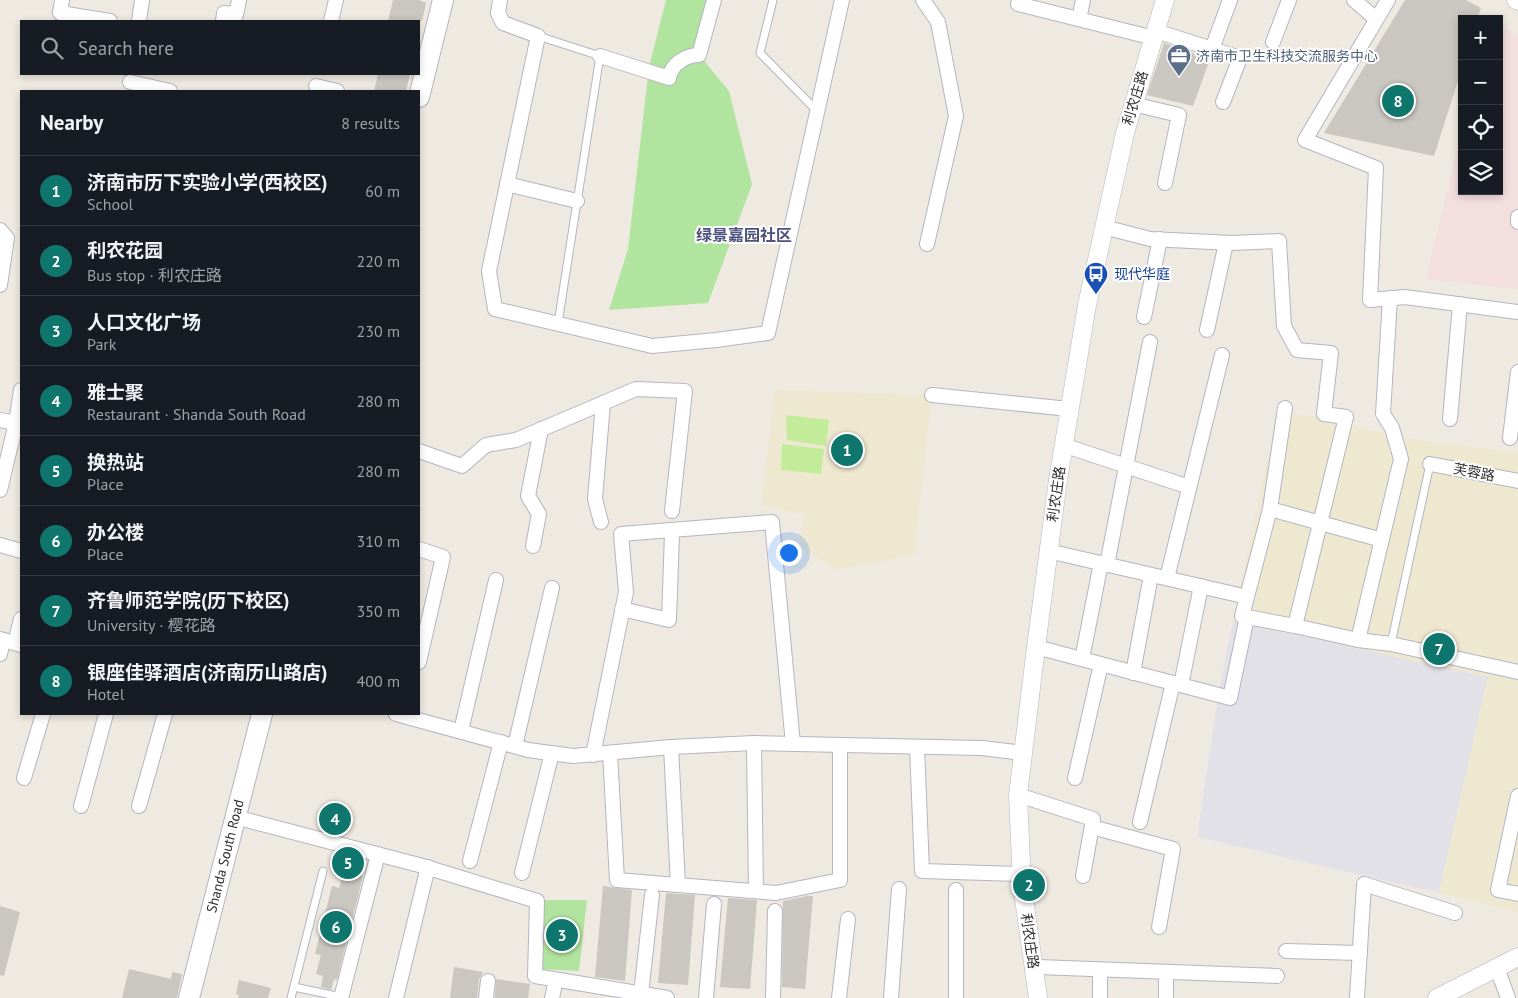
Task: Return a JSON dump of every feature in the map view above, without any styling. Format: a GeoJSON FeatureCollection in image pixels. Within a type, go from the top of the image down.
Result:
{"type":"FeatureCollection","features":[{"type":"Feature","properties":{"kind":"main road"},"geometry":{"type":"LineString","coordinates":[[420,93],[443,0]]}},
{"type":"Feature","properties":{"kind":"main road","name":"Shanda South Road"},"geometry":{"type":"LineString","coordinates":[[189,998],[262,715]]}},
{"type":"Feature","properties":{"kind":"street"},"geometry":{"type":"LineString","coordinates":[[139,20],[142,0]]}},
{"type":"Feature","properties":{"kind":"street"},"geometry":{"type":"LineString","coordinates":[[223,20],[224,13],[236,15],[239,0]]}},
{"type":"Feature","properties":{"kind":"street"},"geometry":{"type":"LineString","coordinates":[[331,20],[336,0]]}},
{"type":"Feature","properties":{"kind":"street"},"geometry":{"type":"LineString","coordinates":[[500,0],[498,13],[503,23],[538,36],[489,271],[495,309],[652,346],[768,333],[799,200],[816,110],[842,0]]}},
{"type":"Feature","properties":{"kind":"street"},"geometry":{"type":"LineString","coordinates":[[600,56],[669,78],[670,73],[688,55],[699,55],[714,0]]}},
{"type":"Feature","properties":{"kind":"street"},"geometry":{"type":"LineString","coordinates":[[924,0],[938,22],[956,116],[927,244]]}},
{"type":"Feature","properties":{"kind":"street"},"geometry":{"type":"LineString","coordinates":[[1019,0],[1018,4],[1155,35],[1240,58],[1223,102]]}},
{"type":"Feature","properties":{"kind":"street"},"geometry":{"type":"LineString","coordinates":[[1078,19],[1083,0]]}},
{"type":"Feature","properties":{"kind":"street","name":"利农庄路"},"geometry":{"type":"LineString","coordinates":[[1038,998],[1021,874],[1018,795],[1048,551],[1086,305],[1133,104],[1165,0]]}},
{"type":"Feature","properties":{"kind":"street"},"geometry":{"type":"LineString","coordinates":[[1212,49],[1230,0]]}},
{"type":"Feature","properties":{"kind":"street"},"geometry":{"type":"LineString","coordinates":[[1273,42],[1289,0]]}},
{"type":"Feature","properties":{"kind":"street"},"geometry":{"type":"LineString","coordinates":[[1354,0],[1376,19]]}},
{"type":"Feature","properties":{"kind":"street"},"geometry":{"type":"LineString","coordinates":[[1388,0],[1305,140],[1376,168],[1370,300],[1405,297],[1518,312]]}},
{"type":"Feature","properties":{"kind":"street"},"geometry":{"type":"LineString","coordinates":[[60,11],[105,20]]}},
{"type":"Feature","properties":{"kind":"street"},"geometry":{"type":"LineString","coordinates":[[130,82],[166,90]]}},
{"type":"Feature","properties":{"kind":"street"},"geometry":{"type":"LineString","coordinates":[[317,84],[334,90]]}},
{"type":"Feature","properties":{"kind":"street"},"geometry":{"type":"LineString","coordinates":[[1133,104],[1179,115],[1165,184]]}},
{"type":"Feature","properties":{"kind":"street"},"geometry":{"type":"LineString","coordinates":[[507,184],[577,201]]}},
{"type":"Feature","properties":{"kind":"street"},"geometry":{"type":"LineString","coordinates":[[1518,217],[1518,222]]}},
{"type":"Feature","properties":{"kind":"street"},"geometry":{"type":"LineString","coordinates":[[1104,227],[1160,239],[1226,243],[1279,241],[1284,326],[1297,350],[1331,353],[1324,414],[1346,418],[1295,626]]}},
{"type":"Feature","properties":{"kind":"street"},"geometry":{"type":"LineString","coordinates":[[0,230],[7,238],[0,285]]}},
{"type":"Feature","properties":{"kind":"street"},"geometry":{"type":"LineString","coordinates":[[1144,317],[1160,239]]}},
{"type":"Feature","properties":{"kind":"street"},"geometry":{"type":"LineString","coordinates":[[1207,330],[1226,243]]}},
{"type":"Feature","properties":{"kind":"street"},"geometry":{"type":"LineString","coordinates":[[1358,640],[1401,458],[1392,428],[1382,414],[1390,298]]}},
{"type":"Feature","properties":{"kind":"street"},"geometry":{"type":"LineString","coordinates":[[1450,418],[1460,304]]}},
{"type":"Feature","properties":{"kind":"street"},"geometry":{"type":"LineString","coordinates":[[1082,660],[1126,466],[1150,342]]}},
{"type":"Feature","properties":{"kind":"street"},"geometry":{"type":"LineString","coordinates":[[1167,578],[1222,355]]}},
{"type":"Feature","properties":{"kind":"street"},"geometry":{"type":"LineString","coordinates":[[1510,438],[1518,372]]}},
{"type":"Feature","properties":{"kind":"street"},"geometry":{"type":"LineString","coordinates":[[420,451],[462,466],[486,445],[516,440],[636,389],[685,392],[672,511]]}},
{"type":"Feature","properties":{"kind":"street"},"geometry":{"type":"LineString","coordinates":[[932,395],[1069,409]]}},
{"type":"Feature","properties":{"kind":"street"},"geometry":{"type":"LineString","coordinates":[[601,522],[595,499],[603,403]]}},
{"type":"Feature","properties":{"kind":"street"},"geometry":{"type":"LineString","coordinates":[[0,490],[19,423],[20,406]]}},
{"type":"Feature","properties":{"kind":"street"},"geometry":{"type":"LineString","coordinates":[[1285,408],[1270,510],[1242,616],[1358,640],[1391,644],[1518,672]]}},
{"type":"Feature","properties":{"kind":"street"},"geometry":{"type":"LineString","coordinates":[[0,420],[19,423]]}},
{"type":"Feature","properties":{"kind":"street"},"geometry":{"type":"LineString","coordinates":[[533,546],[539,514],[528,496],[540,430]]}},
{"type":"Feature","properties":{"kind":"street"},"geometry":{"type":"LineString","coordinates":[[1064,445],[1189,487]]}},
{"type":"Feature","properties":{"kind":"street","name":"芙蓉路"},"geometry":{"type":"LineString","coordinates":[[1430,464],[1518,481]]}},
{"type":"Feature","properties":{"kind":"street"},"geometry":{"type":"LineString","coordinates":[[1270,510],[1382,540]]}},
{"type":"Feature","properties":{"kind":"street"},"geometry":{"type":"LineString","coordinates":[[593,754],[626,592],[621,534],[772,522],[793,744]]}},
{"type":"Feature","properties":{"kind":"street"},"geometry":{"type":"LineString","coordinates":[[622,609],[669,620],[672,533]]}},
{"type":"Feature","properties":{"kind":"street"},"geometry":{"type":"LineString","coordinates":[[0,545],[20,551]]}},
{"type":"Feature","properties":{"kind":"street"},"geometry":{"type":"LineString","coordinates":[[420,549],[443,557],[420,658]]}},
{"type":"Feature","properties":{"kind":"street"},"geometry":{"type":"LineString","coordinates":[[1048,551],[1243,596]]}},
{"type":"Feature","properties":{"kind":"street"},"geometry":{"type":"LineString","coordinates":[[1134,673],[1151,575]]}},
{"type":"Feature","properties":{"kind":"street"},"geometry":{"type":"LineString","coordinates":[[461,731],[496,580]]}},
{"type":"Feature","properties":{"kind":"street"},"geometry":{"type":"LineString","coordinates":[[1140,822],[1201,586]]}},
{"type":"Feature","properties":{"kind":"street"},"geometry":{"type":"LineString","coordinates":[[470,861],[508,744],[552,588]]}},
{"type":"Feature","properties":{"kind":"street"},"geometry":{"type":"LineString","coordinates":[[1036,647],[1230,698],[1247,616]]}},
{"type":"Feature","properties":{"kind":"street"},"geometry":{"type":"LineString","coordinates":[[8,644],[20,620]]}},
{"type":"Feature","properties":{"kind":"street"},"geometry":{"type":"LineString","coordinates":[[1075,778],[1101,664]]}},
{"type":"Feature","properties":{"kind":"street"},"geometry":{"type":"LineString","coordinates":[[24,778],[43,715]]}},
{"type":"Feature","properties":{"kind":"street"},"geometry":{"type":"LineString","coordinates":[[81,806],[106,715]]}},
{"type":"Feature","properties":{"kind":"street"},"geometry":{"type":"LineString","coordinates":[[139,806],[165,715]]}},
{"type":"Feature","properties":{"kind":"street"},"geometry":{"type":"LineString","coordinates":[[403,715],[508,744],[573,756],[671,747],[754,743],[982,748],[1023,753]]}},
{"type":"Feature","properties":{"kind":"street"},"geometry":{"type":"LineString","coordinates":[[754,743],[756,891]]}},
{"type":"Feature","properties":{"kind":"street"},"geometry":{"type":"LineString","coordinates":[[610,753],[617,880],[776,893],[840,880],[840,745]]}},
{"type":"Feature","properties":{"kind":"street"},"geometry":{"type":"LineString","coordinates":[[671,747],[678,885]]}},
{"type":"Feature","properties":{"kind":"street"},"geometry":{"type":"LineString","coordinates":[[917,747],[922,871],[1021,874]]}},
{"type":"Feature","properties":{"kind":"street"},"geometry":{"type":"LineString","coordinates":[[522,873],[552,753]]}},
{"type":"Feature","properties":{"kind":"street"},"geometry":{"type":"LineString","coordinates":[[1018,795],[1093,818],[1083,876]]}},
{"type":"Feature","properties":{"kind":"street"},"geometry":{"type":"LineString","coordinates":[[1518,796],[1498,890],[1518,894]]}},
{"type":"Feature","properties":{"kind":"street"},"geometry":{"type":"LineString","coordinates":[[235,817],[428,867],[537,902],[535,976],[638,995],[667,998]]}},
{"type":"Feature","properties":{"kind":"street"},"geometry":{"type":"LineString","coordinates":[[1092,827],[1172,849],[1159,927]]}},
{"type":"Feature","properties":{"kind":"street"},"geometry":{"type":"LineString","coordinates":[[341,998],[378,854]]}},
{"type":"Feature","properties":{"kind":"street"},"geometry":{"type":"LineString","coordinates":[[396,998],[428,867]]}},
{"type":"Feature","properties":{"kind":"street"},"geometry":{"type":"LineString","coordinates":[[1357,998],[1364,884],[1455,913]]}},
{"type":"Feature","properties":{"kind":"street"},"geometry":{"type":"LineString","coordinates":[[891,998],[899,889]]}},
{"type":"Feature","properties":{"kind":"street"},"geometry":{"type":"LineString","coordinates":[[956,890],[956,998]]}},
{"type":"Feature","properties":{"kind":"street"},"geometry":{"type":"LineString","coordinates":[[638,995],[652,895]]}},
{"type":"Feature","properties":{"kind":"street"},"geometry":{"type":"LineString","coordinates":[[706,998],[714,904]]}},
{"type":"Feature","properties":{"kind":"street"},"geometry":{"type":"LineString","coordinates":[[773,998],[775,911]]}},
{"type":"Feature","properties":{"kind":"street"},"geometry":{"type":"LineString","coordinates":[[839,998],[848,919]]}},
{"type":"Feature","properties":{"kind":"street"},"geometry":{"type":"LineString","coordinates":[[1286,952],[1360,953]]}},
{"type":"Feature","properties":{"kind":"street"},"geometry":{"type":"LineString","coordinates":[[1437,998],[1518,957]]}},
{"type":"Feature","properties":{"kind":"street"},"geometry":{"type":"LineString","coordinates":[[1038,967],[1277,976]]}},
{"type":"Feature","properties":{"kind":"street"},"geometry":{"type":"LineString","coordinates":[[1497,968],[1508,998]]}},
{"type":"Feature","properties":{"kind":"street"},"geometry":{"type":"LineString","coordinates":[[1100,970],[1100,998]]}},
{"type":"Feature","properties":{"kind":"street"},"geometry":{"type":"LineString","coordinates":[[1166,972],[1166,998]]}},
{"type":"Feature","properties":{"kind":"street"},"geometry":{"type":"LineString","coordinates":[[486,998],[488,982]]}},
{"type":"Feature","properties":{"kind":"street"},"geometry":{"type":"LineString","coordinates":[[552,998],[555,984]]}},
{"type":"Feature","properties":{"kind":"lane"},"geometry":{"type":"LineString","coordinates":[[773,0],[760,53],[816,110]]}},
{"type":"Feature","properties":{"kind":"lane"},"geometry":{"type":"LineString","coordinates":[[538,36],[600,56],[558,323]]}},
{"type":"Feature","properties":{"kind":"lane"},"geometry":{"type":"LineString","coordinates":[[1391,644],[1430,464]]}},
{"type":"Feature","properties":{"kind":"lane"},"geometry":{"type":"LineString","coordinates":[[291,998],[323,871]]}},
{"type":"Feature","properties":{"kind":"lane"},"geometry":{"type":"LineString","coordinates":[[294,987],[341,998]]}},
{"type":"Feature","properties":{"kind":"shaded area"},"geometry":{"type":"Polygon","coordinates":[[[1503,27],[1518,35],[1518,289],[1426,279],[1458,146],[1458,195],[1503,195],[1503,27]]]}},
{"type":"Feature","properties":{"kind":"shaded area"},"geometry":{"type":"Polygon","coordinates":[[[775,390],[932,395],[914,555],[837,570],[799,545],[804,515],[761,505],[775,390]]]}},
{"type":"Feature","properties":{"kind":"shaded area"},"geometry":{"type":"Polygon","coordinates":[[[1278,410],[1406,438],[1518,453],[1518,912],[1439,893],[1488,677],[1233,621],[1278,410]]]}},
{"type":"Feature","properties":{"kind":"shaded area"},"geometry":{"type":"Polygon","coordinates":[[[1233,621],[1328,639],[1488,677],[1439,893],[1197,837],[1219,690],[1233,621]]]}},
{"type":"Feature","properties":{"kind":"green space"},"geometry":{"type":"Polygon","coordinates":[[[666,0],[715,0],[700,56],[729,91],[752,184],[708,303],[609,310],[628,249],[649,67],[666,0]]]}},
{"type":"Feature","properties":{"kind":"green space"},"geometry":{"type":"Polygon","coordinates":[[[786,415],[829,420],[826,446],[787,440],[786,415]]]}},
{"type":"Feature","properties":{"kind":"green space"},"geometry":{"type":"Polygon","coordinates":[[[782,444],[824,449],[821,474],[781,470],[782,444]]]}},
{"type":"Feature","properties":{"kind":"green space"},"geometry":{"type":"Polygon","coordinates":[[[543,900],[587,900],[579,971],[539,969],[543,900]]]}},
{"type":"Feature","properties":{"kind":"building"},"geometry":{"type":"Polygon","coordinates":[[[393,0],[419,0],[426,3],[422,21],[388,20],[393,0]]]}},
{"type":"Feature","properties":{"kind":"building"},"geometry":{"type":"Polygon","coordinates":[[[1405,0],[1466,0],[1481,8],[1478,15],[1458,15],[1458,81],[1434,156],[1324,133],[1405,0]]]}},
{"type":"Feature","properties":{"kind":"building","name":"济南市卫生科技交流服务中心"},"geometry":{"type":"Polygon","coordinates":[[[1164,43],[1210,59],[1193,106],[1147,95],[1164,43]]]}},
{"type":"Feature","properties":{"kind":"building"},"geometry":{"type":"Polygon","coordinates":[[[378,75],[410,75],[406,90],[374,90],[378,75]]]}},
{"type":"Feature","properties":{"kind":"building"},"geometry":{"type":"Polygon","coordinates":[[[341,854],[359,858],[354,874],[363,876],[337,980],[334,979],[331,990],[321,987],[323,976],[316,974],[321,955],[315,954],[332,886],[339,888],[344,869],[338,867],[341,854]]]}},
{"type":"Feature","properties":{"kind":"building"},"geometry":{"type":"Polygon","coordinates":[[[603,886],[632,890],[625,981],[595,977],[603,886]]]}},
{"type":"Feature","properties":{"kind":"building"},"geometry":{"type":"Polygon","coordinates":[[[666,893],[695,895],[688,985],[658,983],[666,893]]]}},
{"type":"Feature","properties":{"kind":"building"},"geometry":{"type":"Polygon","coordinates":[[[813,896],[805,989],[782,987],[783,901],[813,896]]]}},
{"type":"Feature","properties":{"kind":"building"},"geometry":{"type":"Polygon","coordinates":[[[728,898],[757,900],[750,989],[720,987],[728,898]]]}},
{"type":"Feature","properties":{"kind":"building"},"geometry":{"type":"Polygon","coordinates":[[[0,906],[20,912],[4,976],[0,975],[0,906]]]}},
{"type":"Feature","properties":{"kind":"building"},"geometry":{"type":"Polygon","coordinates":[[[454,967],[483,972],[479,980],[477,998],[450,998],[454,967]]]}},
{"type":"Feature","properties":{"kind":"building"},"geometry":{"type":"Polygon","coordinates":[[[129,969],[171,979],[172,972],[182,974],[177,998],[122,998],[129,969]]]}},
{"type":"Feature","properties":{"kind":"building"},"geometry":{"type":"Polygon","coordinates":[[[496,979],[530,984],[528,998],[495,998],[496,979]]]}},
{"type":"Feature","properties":{"kind":"building"},"geometry":{"type":"Polygon","coordinates":[[[239,980],[271,988],[268,998],[238,998],[239,995],[236,994],[239,980]]]}},
{"type":"Feature","properties":{"kind":"place","name":"济南市卫生科技交流服务中心"},"geometry":{"type":"Point","coordinates":[1179,77]}},
{"type":"Feature","properties":{"kind":"place","name":"银座佳驿酒店(济南历山路店)"},"geometry":{"type":"Point","coordinates":[1398,101]}},
{"type":"Feature","properties":{"kind":"place","name":"现代华庭"},"geometry":{"type":"Point","coordinates":[1096,295]}},
{"type":"Feature","properties":{"kind":"place","name":"济南市历下实验小学(西校区)"},"geometry":{"type":"Point","coordinates":[847,450]}},
{"type":"Feature","properties":{"kind":"place","name":"齐鲁师范学院(历下校区)"},"geometry":{"type":"Point","coordinates":[1439,649]}},
{"type":"Feature","properties":{"kind":"place","name":"雅士聚"},"geometry":{"type":"Point","coordinates":[335,819]}},
{"type":"Feature","properties":{"kind":"place","name":"换热站"},"geometry":{"type":"Point","coordinates":[348,863]}},
{"type":"Feature","properties":{"kind":"place","name":"利农花园"},"geometry":{"type":"Point","coordinates":[1029,885]}},
{"type":"Feature","properties":{"kind":"place","name":"办公楼"},"geometry":{"type":"Point","coordinates":[336,927]}},
{"type":"Feature","properties":{"kind":"place","name":"人口文化广场"},"geometry":{"type":"Point","coordinates":[562,935]}},
{"type":"Feature","properties":{"kind":"district","name":"绿景嘉园社区"},"geometry":{"type":"Point","coordinates":[744,235]}}]}
